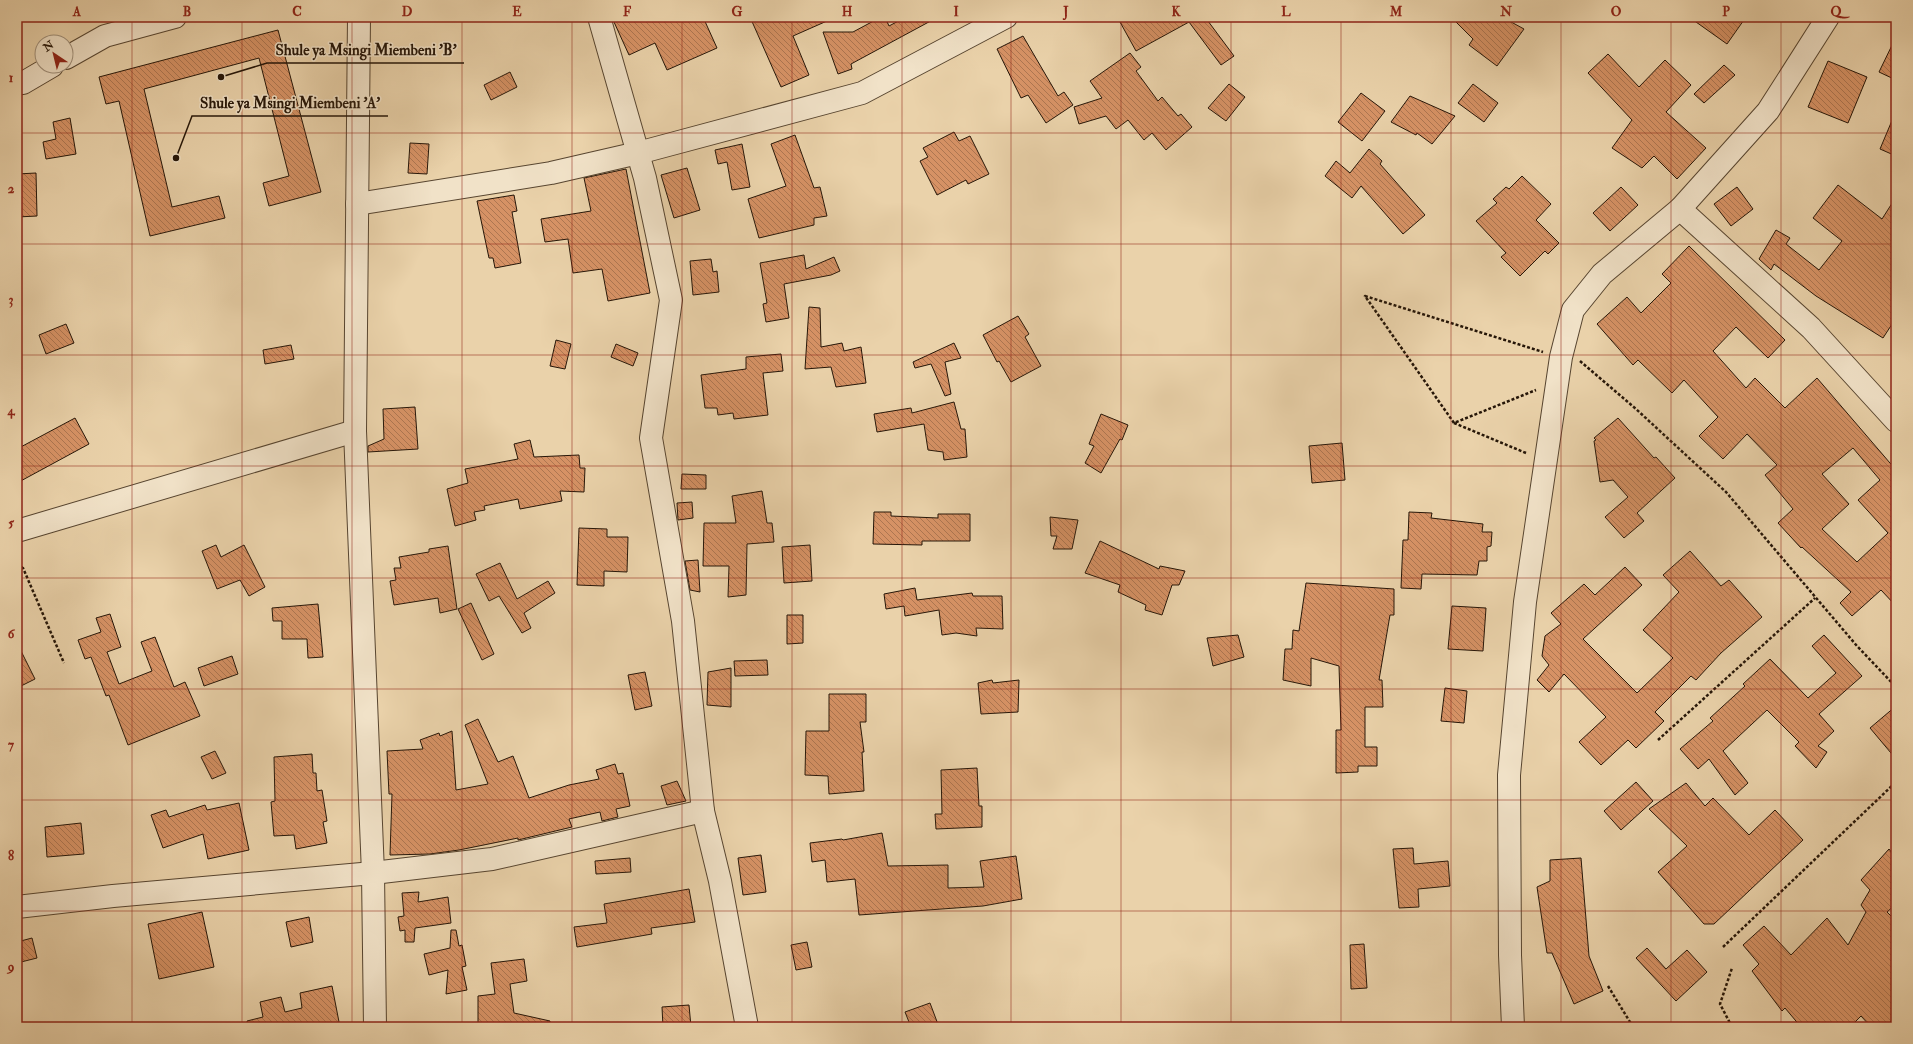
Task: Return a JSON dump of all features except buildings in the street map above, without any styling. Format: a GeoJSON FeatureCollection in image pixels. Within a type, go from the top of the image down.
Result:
{"type":"FeatureCollection","features":[{"type":"Feature","properties":{"kind":"street"},"geometry":{"type":"LineString","coordinates":[[74,53],[105,36],[175,17]]}},
{"type":"Feature","properties":{"kind":"street"},"geometry":{"type":"LineString","coordinates":[[359,17],[355,431],[373,873],[375,1027]]}},
{"type":"Feature","properties":{"kind":"street"},"geometry":{"type":"LineString","coordinates":[[599,17],[638,153],[671,300],[651,438],[683,621],[703,811],[720,881],[747,1027]]}},
{"type":"Feature","properties":{"kind":"street"},"geometry":{"type":"LineString","coordinates":[[357,204],[551,173],[638,153],[862,93],[1006,17]]}},
{"type":"Feature","properties":{"kind":"street"},"geometry":{"type":"LineString","coordinates":[[1513,1027],[1510,955],[1509,775],[1525,602],[1557,382],[1562,352],[1573,310],[1602,274],[1680,209],[1768,111],[1828,17]]}},
{"type":"Feature","properties":{"kind":"street"},"geometry":{"type":"LineString","coordinates":[[17,84],[22,83],[38,74]]}},
{"type":"Feature","properties":{"kind":"street"},"geometry":{"type":"LineString","coordinates":[[1680,209],[1811,328],[1896,421]]}},
{"type":"Feature","properties":{"kind":"street"},"geometry":{"type":"LineString","coordinates":[[17,531],[355,431]]}},
{"type":"Feature","properties":{"kind":"street"},"geometry":{"type":"LineString","coordinates":[[17,907],[113,896],[373,873],[492,859],[703,811]]}},
{"type":"Feature","properties":{"kind":"path"},"geometry":{"type":"LineString","coordinates":[[1545,461],[1454,423],[1365,296],[1562,352],[1636,409],[1726,492],[1856,646],[1896,687]]}},
{"type":"Feature","properties":{"kind":"path"},"geometry":{"type":"LineString","coordinates":[[1454,423],[1557,382]]}},
{"type":"Feature","properties":{"kind":"path"},"geometry":{"type":"LineString","coordinates":[[17,565],[23,568],[64,663]]}},
{"type":"Feature","properties":{"kind":"path"},"geometry":{"type":"LineString","coordinates":[[1658,740],[1815,598]]}},
{"type":"Feature","properties":{"kind":"path"},"geometry":{"type":"LineString","coordinates":[[1724,947],[1896,782]]}},
{"type":"Feature","properties":{"kind":"path"},"geometry":{"type":"LineString","coordinates":[[1732,968],[1720,1004],[1732,1027]]}},
{"type":"Feature","properties":{"kind":"path"},"geometry":{"type":"LineString","coordinates":[[1608,986],[1633,1027]]}},
{"type":"Feature","properties":{"kind":"place","name":"Shule ya Msingi Miembeni 'B'"},"geometry":{"type":"Point","coordinates":[221,77]}},
{"type":"Feature","properties":{"kind":"place","name":"Shule ya Msingi Miembeni 'A'"},"geometry":{"type":"Point","coordinates":[176,158]}}]}
